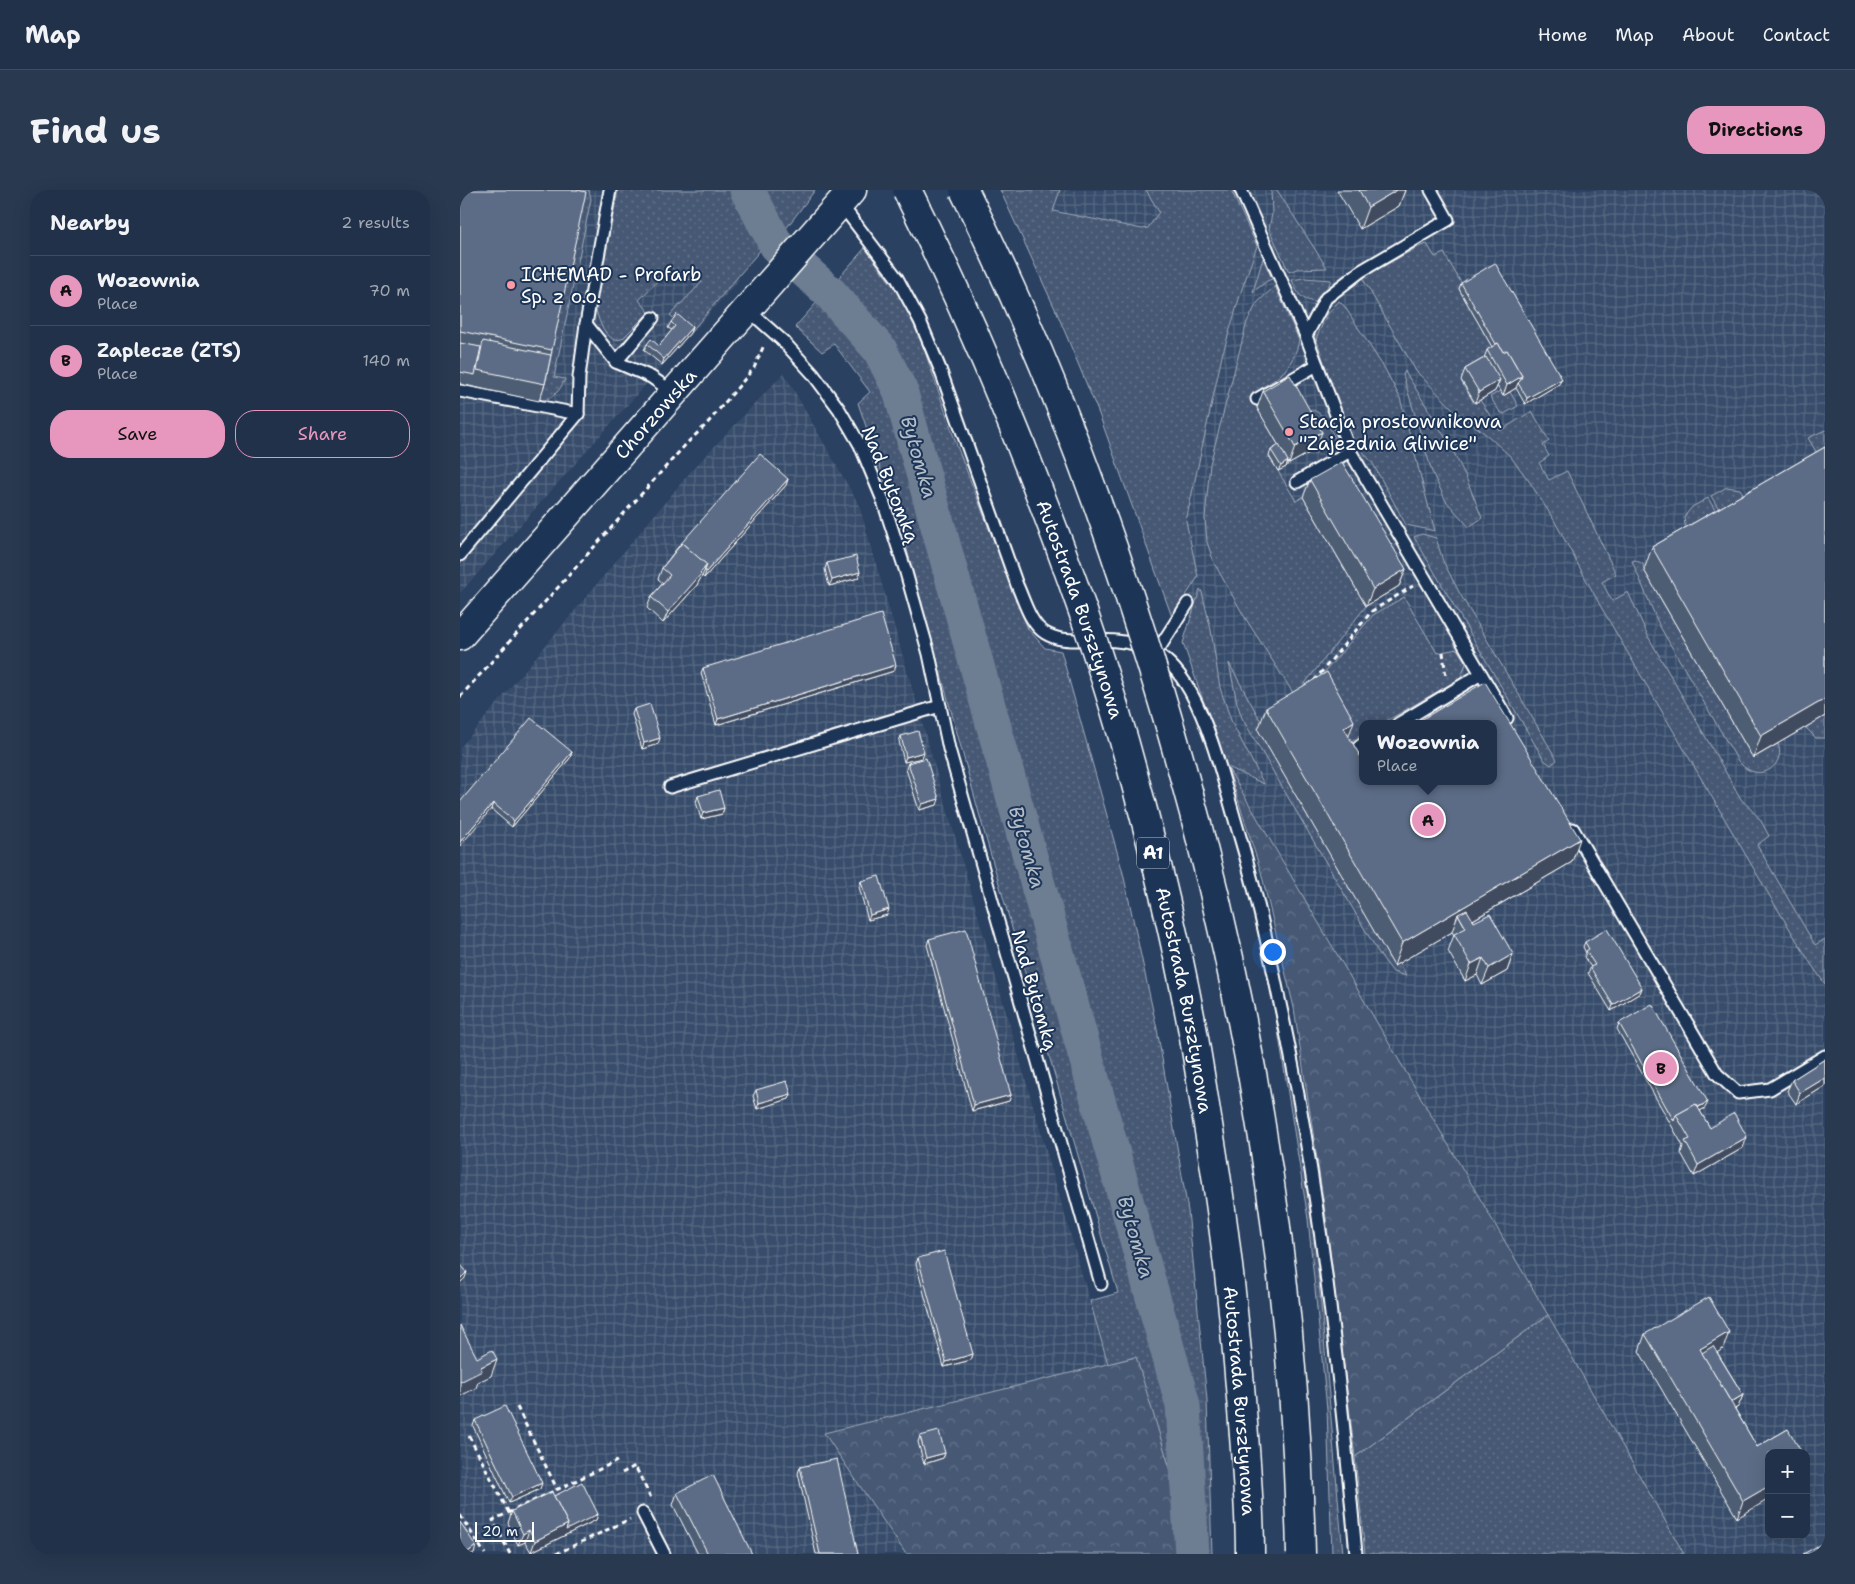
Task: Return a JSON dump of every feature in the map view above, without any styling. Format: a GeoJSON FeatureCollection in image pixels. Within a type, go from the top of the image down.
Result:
{"type":"FeatureCollection","features":[{"type":"Feature","properties":{"kind":"main road","name":"Autostrada Bursztynowa"},"geometry":{"type":"LineString","coordinates":[[907,190],[948,272],[1032,473],[1072,580],[1106,682],[1135,779],[1167,910],[1190,1016],[1223,1220],[1236,1330],[1250,1554]]}},
{"type":"Feature","properties":{"kind":"main road"},"geometry":{"type":"LineString","coordinates":[[964,190],[994,250],[1036,346],[1080,454],[1111,541],[1149,654],[1180,759],[1214,892],[1238,1000],[1273,1202],[1286,1313],[1301,1554]]}},
{"type":"Feature","properties":{"kind":"main road","name":"Chorzowska"},"geometry":{"type":"LineString","coordinates":[[460,636],[840,203]]}},
{"type":"Feature","properties":{"kind":"lane"},"geometry":{"type":"LineString","coordinates":[[460,555],[578,414],[579,377],[586,324],[610,190]]}},
{"type":"Feature","properties":{"kind":"lane"},"geometry":{"type":"LineString","coordinates":[[1241,190],[1306,336],[1350,451],[1511,725]]}},
{"type":"Feature","properties":{"kind":"lane"},"geometry":{"type":"LineString","coordinates":[[1306,336],[1326,298],[1361,271],[1448,220],[1431,190]]}},
{"type":"Feature","properties":{"kind":"lane"},"geometry":{"type":"LineString","coordinates":[[840,203],[897,278],[920,321],[940,369],[1017,586],[1030,614],[1043,632],[1062,640],[1116,640],[1144,646],[1169,662],[1189,689],[1204,720],[1251,876],[1296,1076],[1330,1305],[1356,1554]]}},
{"type":"Feature","properties":{"kind":"lane","name":"Nad Bytomką"},"geometry":{"type":"LineString","coordinates":[[755,301],[770,330],[813,374],[839,409],[860,445],[882,498],[905,569],[928,654],[951,758],[1100,1284]]}},
{"type":"Feature","properties":{"kind":"lane"},"geometry":{"type":"LineString","coordinates":[[616,362],[653,318]]}},
{"type":"Feature","properties":{"kind":"lane"},"geometry":{"type":"LineString","coordinates":[[586,324],[616,362],[651,377],[674,393]]}},
{"type":"Feature","properties":{"kind":"lane"},"geometry":{"type":"LineString","coordinates":[[1257,399],[1317,365]]}},
{"type":"Feature","properties":{"kind":"lane"},"geometry":{"type":"LineString","coordinates":[[460,391],[578,414]]}},
{"type":"Feature","properties":{"kind":"lane"},"geometry":{"type":"LineString","coordinates":[[1297,482],[1350,451]]}},
{"type":"Feature","properties":{"kind":"lane"},"geometry":{"type":"LineString","coordinates":[[1156,654],[1188,603]]}},
{"type":"Feature","properties":{"kind":"lane"},"geometry":{"type":"LineString","coordinates":[[1405,720],[1481,674]]}},
{"type":"Feature","properties":{"kind":"lane"},"geometry":{"type":"LineString","coordinates":[[670,787],[940,706]]}},
{"type":"Feature","properties":{"kind":"lane"},"geometry":{"type":"LineString","coordinates":[[1567,819],[1717,1074],[1738,1092],[1770,1089],[1825,1056]]}},
{"type":"Feature","properties":{"kind":"lane"},"geometry":{"type":"LineString","coordinates":[[643,1513],[664,1554]]}},
{"type":"Feature","properties":{"kind":"path"},"geometry":{"type":"LineString","coordinates":[[460,698],[687,443],[706,425],[754,368],[770,330]]}},
{"type":"Feature","properties":{"kind":"path"},"geometry":{"type":"LineString","coordinates":[[1309,687],[1372,612],[1425,578]]}},
{"type":"Feature","properties":{"kind":"path"},"geometry":{"type":"LineString","coordinates":[[1442,652],[1448,686]]}},
{"type":"Feature","properties":{"kind":"path"},"geometry":{"type":"LineString","coordinates":[[517,1407],[557,1489]]}},
{"type":"Feature","properties":{"kind":"path"},"geometry":{"type":"LineString","coordinates":[[469,1436],[509,1513]]}},
{"type":"Feature","properties":{"kind":"path"},"geometry":{"type":"LineString","coordinates":[[510,1554],[493,1520],[617,1461]]}},
{"type":"Feature","properties":{"kind":"path"},"geometry":{"type":"LineString","coordinates":[[556,1554],[656,1507],[635,1466],[622,1472]]}},
{"type":"Feature","properties":{"kind":"path"},"geometry":{"type":"LineString","coordinates":[[460,1515],[485,1554]]}},
{"type":"Feature","properties":{"kind":"shaded area"},"geometry":{"type":"Polygon","coordinates":[[[460,190],[694,190],[739,280],[460,593],[460,190]]]}},
{"type":"Feature","properties":{"kind":"shaded area"},"geometry":{"type":"Polygon","coordinates":[[[1060,190],[1825,190],[1825,1554],[1684,1554],[1548,1315],[1228,768],[1212,700],[1218,698],[1186,582],[1159,212],[1148,228],[1142,229],[1053,211],[1060,190]]]}},
{"type":"Feature","properties":{"kind":"shaded area"},"geometry":{"type":"Polygon","coordinates":[[[784,373],[859,505],[1108,1364],[825,1433],[906,1554],[460,1554],[460,748],[692,470],[784,373]]]}},
{"type":"Feature","properties":{"kind":"green space"},"geometry":{"type":"Polygon","coordinates":[[[577,190],[589,190],[591,199],[554,377],[565,379],[555,394],[548,399],[539,401],[577,215],[572,213],[577,190]]]}},
{"type":"Feature","properties":{"kind":"green space"},"geometry":{"type":"Polygon","coordinates":[[[618,190],[735,190],[763,247],[690,333],[670,315],[702,282],[682,278],[671,267],[639,300],[649,312],[622,339],[614,340],[601,325],[595,306],[618,190]]]}},
{"type":"Feature","properties":{"kind":"green space"},"geometry":{"type":"Polygon","coordinates":[[[759,190],[815,190],[782,234],[759,190]]]}},
{"type":"Feature","properties":{"kind":"green space"},"geometry":{"type":"Polygon","coordinates":[[[1000,190],[1060,190],[1053,211],[1142,229],[1148,228],[1159,212],[1146,190],[1231,190],[1257,246],[1222,356],[1186,521],[1198,577],[1172,617],[1099,414],[1057,313],[1000,190]]]}},
{"type":"Feature","properties":{"kind":"green space"},"geometry":{"type":"Polygon","coordinates":[[[1271,190],[1277,190],[1327,268],[1297,269],[1289,272],[1269,229],[1272,214],[1271,190]]]}},
{"type":"Feature","properties":{"kind":"green space"},"geometry":{"type":"Polygon","coordinates":[[[1427,244],[1435,257],[1444,253],[1463,286],[1459,289],[1496,353],[1461,381],[1474,403],[1480,400],[1500,431],[1532,411],[1549,441],[1543,445],[1549,456],[1539,463],[1549,480],[1567,471],[1616,574],[1602,582],[1612,601],[1628,592],[1649,638],[1741,799],[1760,819],[1769,836],[1757,845],[1815,945],[1825,939],[1825,984],[1772,900],[1601,607],[1554,520],[1529,481],[1510,456],[1454,410],[1416,371],[1364,281],[1364,277],[1418,247],[1427,244]]]}},
{"type":"Feature","properties":{"kind":"green space"},"geometry":{"type":"Polygon","coordinates":[[[865,248],[898,293],[919,334],[957,446],[1028,629],[1045,648],[1061,651],[1123,873],[1157,1029],[1188,1211],[1207,1400],[1212,1554],[1181,1554],[1178,1495],[1135,1357],[1108,1364],[1090,1301],[1118,1293],[985,835],[901,528],[858,403],[870,392],[834,344],[822,352],[795,327],[865,248]]]}},
{"type":"Feature","properties":{"kind":"green space"},"geometry":{"type":"Polygon","coordinates":[[[1263,258],[1272,279],[1253,292],[1263,258]]]}},
{"type":"Feature","properties":{"kind":"green space"},"geometry":{"type":"Polygon","coordinates":[[[1304,278],[1331,280],[1323,299],[1318,303],[1301,296],[1292,280],[1304,278]]]}},
{"type":"Feature","properties":{"kind":"green space"},"geometry":{"type":"Polygon","coordinates":[[[1275,286],[1299,340],[1298,345],[1284,372],[1251,397],[1289,464],[1286,467],[1277,451],[1269,456],[1296,501],[1303,497],[1366,606],[1295,696],[1244,616],[1214,563],[1207,542],[1205,518],[1210,464],[1247,322],[1257,303],[1275,286]]]}},
{"type":"Feature","properties":{"kind":"green space"},"geometry":{"type":"Polygon","coordinates":[[[1339,301],[1345,307],[1386,371],[1400,398],[1435,531],[1406,525],[1373,464],[1346,431],[1316,338],[1327,315],[1339,301]]]}},
{"type":"Feature","properties":{"kind":"green space"},"geometry":{"type":"Polygon","coordinates":[[[1405,371],[1451,447],[1465,475],[1482,518],[1469,527],[1446,501],[1432,472],[1403,375],[1405,371]]]}},
{"type":"Feature","properties":{"kind":"green space"},"geometry":{"type":"Polygon","coordinates":[[[1500,391],[1503,396],[1510,392],[1518,406],[1504,414],[1500,412],[1490,397],[1500,391]]]}},
{"type":"Feature","properties":{"kind":"green space"},"geometry":{"type":"Polygon","coordinates":[[[1309,410],[1318,412],[1328,424],[1335,438],[1333,443],[1314,454],[1312,451],[1316,448],[1309,410]]]}},
{"type":"Feature","properties":{"kind":"green space"},"geometry":{"type":"Polygon","coordinates":[[[1825,430],[1825,450],[1818,455],[1808,438],[1825,430]]]}},
{"type":"Feature","properties":{"kind":"green space"},"geometry":{"type":"Polygon","coordinates":[[[1727,487],[1740,489],[1752,507],[1727,522],[1711,496],[1727,487]]]}},
{"type":"Feature","properties":{"kind":"green space"},"geometry":{"type":"Polygon","coordinates":[[[1708,498],[1723,524],[1695,540],[1685,525],[1684,517],[1692,507],[1708,498]]]}},
{"type":"Feature","properties":{"kind":"green space"},"geometry":{"type":"Polygon","coordinates":[[[1422,534],[1436,538],[1443,561],[1459,592],[1557,760],[1551,765],[1544,760],[1414,537],[1422,534]]]}},
{"type":"Feature","properties":{"kind":"green space"},"geometry":{"type":"Polygon","coordinates":[[[1635,560],[1643,564],[1644,570],[1753,758],[1778,744],[1780,750],[1777,762],[1769,770],[1757,773],[1745,768],[1738,761],[1659,625],[1632,561],[1635,560]]]}},
{"type":"Feature","properties":{"kind":"green space"},"geometry":{"type":"Polygon","coordinates":[[[1200,589],[1211,630],[1220,688],[1232,723],[1264,784],[1226,766],[1183,643],[1200,589]]]}},
{"type":"Feature","properties":{"kind":"green space"},"geometry":{"type":"Polygon","coordinates":[[[1404,597],[1437,653],[1457,649],[1466,663],[1461,678],[1388,720],[1359,720],[1359,736],[1346,744],[1306,694],[1373,615],[1404,597]]]}},
{"type":"Feature","properties":{"kind":"green space"},"geometry":{"type":"Polygon","coordinates":[[[1229,663],[1394,965],[1399,963],[1406,976],[1393,972],[1378,952],[1242,718],[1229,663]]]}},
{"type":"Feature","properties":{"kind":"green space"},"geometry":{"type":"Polygon","coordinates":[[[1825,716],[1825,738],[1816,738],[1805,727],[1825,716]]]}},
{"type":"Feature","properties":{"kind":"green space"},"geometry":{"type":"Polygon","coordinates":[[[1228,768],[1548,1315],[1355,1457],[1326,1218],[1294,1008],[1261,872],[1228,768]]]}},
{"type":"Feature","properties":{"kind":"green space"},"geometry":{"type":"Polygon","coordinates":[[[1273,999],[1287,1061],[1316,1248],[1343,1554],[1332,1554],[1327,1409],[1308,1219],[1273,999]]]}},
{"type":"Feature","properties":{"kind":"green space"},"geometry":{"type":"Polygon","coordinates":[[[1548,1315],[1684,1554],[1365,1554],[1355,1457],[1548,1315]]]}},
{"type":"Feature","properties":{"kind":"green space"},"geometry":{"type":"Polygon","coordinates":[[[1136,1357],[1178,1495],[1181,1554],[906,1554],[824,1433],[1136,1357]]]}},
{"type":"Feature","properties":{"kind":"building","name":"ICHEMAD - Profarb Sp. z o.o."},"geometry":{"type":"Polygon","coordinates":[[[460,190],[577,190],[586,192],[552,350],[460,331],[460,190]]]}},
{"type":"Feature","properties":{"kind":"building"},"geometry":{"type":"Polygon","coordinates":[[[1359,190],[1397,190],[1368,207],[1359,190]]]}},
{"type":"Feature","properties":{"kind":"building"},"geometry":{"type":"Polygon","coordinates":[[[1495,263],[1562,379],[1527,398],[1518,383],[1522,376],[1507,350],[1503,352],[1498,343],[1496,344],[1461,283],[1495,263]]]}},
{"type":"Feature","properties":{"kind":"building"},"geometry":{"type":"Polygon","coordinates":[[[677,314],[692,327],[664,359],[647,344],[651,339],[659,346],[675,326],[671,322],[677,314]]]}},
{"type":"Feature","properties":{"kind":"building"},"geometry":{"type":"Polygon","coordinates":[[[483,341],[551,355],[545,384],[477,370],[483,341]]]}},
{"type":"Feature","properties":{"kind":"building"},"geometry":{"type":"Polygon","coordinates":[[[460,343],[481,347],[475,375],[460,372],[460,343]]]}},
{"type":"Feature","properties":{"kind":"building"},"geometry":{"type":"Polygon","coordinates":[[[1498,343],[1503,352],[1507,350],[1522,376],[1507,385],[1487,350],[1498,343]]]}},
{"type":"Feature","properties":{"kind":"building"},"geometry":{"type":"Polygon","coordinates":[[[1486,357],[1500,380],[1479,392],[1465,369],[1486,357]]]}},
{"type":"Feature","properties":{"kind":"building"},"geometry":{"type":"Polygon","coordinates":[[[1290,375],[1322,432],[1295,447],[1263,391],[1290,375]]]}},
{"type":"Feature","properties":{"kind":"building"},"geometry":{"type":"Polygon","coordinates":[[[1279,445],[1288,461],[1281,466],[1271,450],[1279,445]]]}},
{"type":"Feature","properties":{"kind":"building"},"geometry":{"type":"Polygon","coordinates":[[[1825,447],[1825,699],[1761,736],[1652,547],[1825,447]]]}},
{"type":"Feature","properties":{"kind":"building"},"geometry":{"type":"Polygon","coordinates":[[[760,454],[788,479],[706,572],[707,565],[682,543],[678,547],[760,454]]]}},
{"type":"Feature","properties":{"kind":"building"},"geometry":{"type":"Polygon","coordinates":[[[1342,462],[1406,569],[1373,589],[1310,480],[1342,462]]]}},
{"type":"Feature","properties":{"kind":"building"},"geometry":{"type":"Polygon","coordinates":[[[682,543],[707,565],[668,612],[651,597],[670,575],[662,568],[682,543]]]}},
{"type":"Feature","properties":{"kind":"building"},"geometry":{"type":"Polygon","coordinates":[[[856,556],[860,572],[832,580],[827,563],[856,556]]]}},
{"type":"Feature","properties":{"kind":"building"},"geometry":{"type":"Polygon","coordinates":[[[881,614],[896,665],[718,719],[703,668],[881,614]]]}},
{"type":"Feature","properties":{"kind":"building"},"geometry":{"type":"Polygon","coordinates":[[[1327,672],[1354,721],[1344,728],[1359,754],[1359,785],[1497,785],[1497,720],[1421,720],[1485,682],[1580,839],[1402,943],[1266,708],[1327,672]]]}},
{"type":"Feature","properties":{"kind":"building"},"geometry":{"type":"Polygon","coordinates":[[[650,704],[660,738],[644,743],[634,709],[650,704]]]}},
{"type":"Feature","properties":{"kind":"building"},"geometry":{"type":"Polygon","coordinates":[[[531,718],[572,752],[514,821],[493,803],[460,842],[460,802],[531,718]]]}},
{"type":"Feature","properties":{"kind":"building"},"geometry":{"type":"Polygon","coordinates":[[[918,731],[924,752],[906,757],[901,736],[918,731]]]}},
{"type":"Feature","properties":{"kind":"building"},"geometry":{"type":"Polygon","coordinates":[[[926,758],[939,799],[922,804],[908,763],[926,758]]]}},
{"type":"Feature","properties":{"kind":"building"},"geometry":{"type":"Polygon","coordinates":[[[719,790],[724,808],[703,813],[698,796],[719,790]]]}},
{"type":"Feature","properties":{"kind":"building"},"geometry":{"type":"Polygon","coordinates":[[[879,876],[889,909],[870,915],[861,881],[879,876]]]}},
{"type":"Feature","properties":{"kind":"building"},"geometry":{"type":"Polygon","coordinates":[[[1467,910],[1474,922],[1490,914],[1513,954],[1489,968],[1483,958],[1471,964],[1454,934],[1466,928],[1458,914],[1467,910]]]}},
{"type":"Feature","properties":{"kind":"building"},"geometry":{"type":"Polygon","coordinates":[[[966,929],[1011,1095],[974,1105],[929,939],[966,929]]]}},
{"type":"Feature","properties":{"kind":"building"},"geometry":{"type":"Polygon","coordinates":[[[1607,929],[1642,988],[1613,1005],[1590,967],[1595,965],[1586,951],[1589,949],[1585,942],[1607,929]]]}},
{"type":"Feature","properties":{"kind":"building"},"geometry":{"type":"Polygon","coordinates":[[[1652,1004],[1708,1102],[1698,1107],[1696,1104],[1676,1115],[1674,1121],[1619,1023],[1652,1004]]]}},
{"type":"Feature","properties":{"kind":"building"},"geometry":{"type":"Polygon","coordinates":[[[1825,1059],[1825,1078],[1800,1093],[1792,1080],[1825,1059]]]}},
{"type":"Feature","properties":{"kind":"building"},"geometry":{"type":"Polygon","coordinates":[[[787,1081],[791,1094],[759,1103],[756,1090],[787,1081]]]}},
{"type":"Feature","properties":{"kind":"building"},"geometry":{"type":"Polygon","coordinates":[[[1696,1104],[1710,1128],[1734,1113],[1747,1137],[1698,1165],[1685,1141],[1690,1139],[1676,1115],[1696,1104]]]}},
{"type":"Feature","properties":{"kind":"building"},"geometry":{"type":"Polygon","coordinates":[[[944,1251],[973,1354],[946,1362],[918,1258],[944,1251]]]}},
{"type":"Feature","properties":{"kind":"building"},"geometry":{"type":"Polygon","coordinates":[[[460,1264],[467,1272],[460,1279],[460,1264]]]}},
{"type":"Feature","properties":{"kind":"building"},"geometry":{"type":"Polygon","coordinates":[[[1709,1297],[1729,1332],[1700,1349],[1757,1447],[1788,1429],[1800,1449],[1765,1449],[1765,1488],[1743,1501],[1645,1334],[1709,1297]]]}},
{"type":"Feature","properties":{"kind":"building"},"geometry":{"type":"Polygon","coordinates":[[[460,1325],[477,1358],[492,1350],[497,1359],[481,1367],[482,1371],[460,1382],[460,1325]]]}},
{"type":"Feature","properties":{"kind":"building"},"geometry":{"type":"Polygon","coordinates":[[[1713,1346],[1743,1395],[1731,1402],[1702,1353],[1713,1346]]]}},
{"type":"Feature","properties":{"kind":"building"},"geometry":{"type":"Polygon","coordinates":[[[505,1406],[542,1483],[512,1497],[475,1420],[505,1406]]]}},
{"type":"Feature","properties":{"kind":"building"},"geometry":{"type":"Polygon","coordinates":[[[939,1431],[945,1453],[926,1458],[920,1436],[939,1431]]]}},
{"type":"Feature","properties":{"kind":"building"},"geometry":{"type":"Polygon","coordinates":[[[837,1459],[858,1554],[820,1554],[800,1467],[837,1459]]]}},
{"type":"Feature","properties":{"kind":"building"},"geometry":{"type":"Polygon","coordinates":[[[713,1475],[752,1554],[708,1554],[677,1493],[713,1475]]]}},
{"type":"Feature","properties":{"kind":"building"},"geometry":{"type":"Polygon","coordinates":[[[582,1482],[598,1514],[566,1530],[568,1524],[554,1496],[582,1482]]]}},
{"type":"Feature","properties":{"kind":"building"},"geometry":{"type":"Polygon","coordinates":[[[552,1492],[568,1524],[535,1541],[529,1530],[523,1534],[512,1511],[552,1492]]]}},
{"type":"Feature","properties":{"kind":"building"},"geometry":{"type":"Polygon","coordinates":[[[460,1522],[476,1546],[465,1554],[460,1554],[460,1522]]]}},
{"type":"Feature","properties":{"kind":"building"},"geometry":{"type":"Polygon","coordinates":[[[1825,1542],[1825,1554],[1803,1554],[1825,1542]]]}},
{"type":"Feature","properties":{"kind":"waterway","name":"Bytomka"},"geometry":{"type":"LineString","coordinates":[[747,190],[777,246],[830,293],[880,350],[900,390],[1183,1405],[1192,1554]]}},
{"type":"Feature","properties":{"kind":"place","name":"ICHEMAD - Profarb Sp. z o.o."},"geometry":{"type":"Point","coordinates":[511,285]}},
{"type":"Feature","properties":{"kind":"place","name":"Stacja prostownikowa \"Zajezdnia Gliwice\""},"geometry":{"type":"Point","coordinates":[1289,432]}},
{"type":"Feature","properties":{"kind":"place","name":"Wozownia"},"geometry":{"type":"Point","coordinates":[1428,820]}},
{"type":"Feature","properties":{"kind":"place","name":"Zaplecze (ZTS)"},"geometry":{"type":"Point","coordinates":[1661,1068]}}]}
